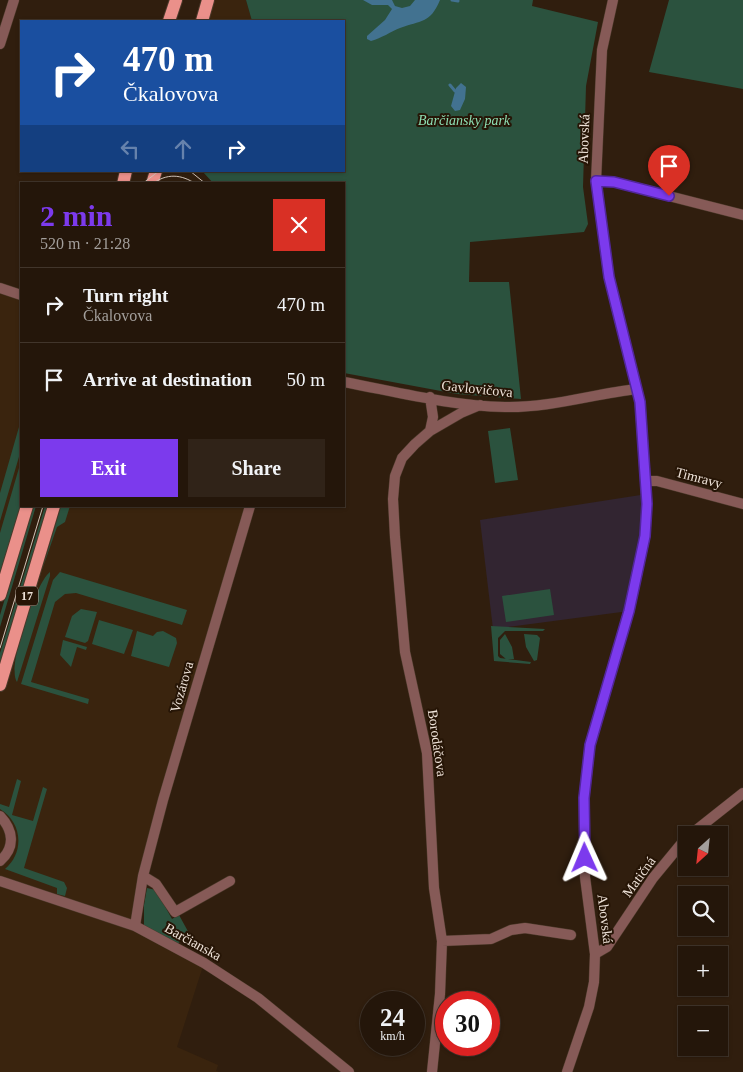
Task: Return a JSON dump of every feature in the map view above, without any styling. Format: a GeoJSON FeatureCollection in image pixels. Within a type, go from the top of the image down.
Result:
{"type":"FeatureCollection","features":[{"type":"Feature","properties":{"kind":"main road"},"geometry":{"type":"LineString","coordinates":[[169,20],[176,0]]}},
{"type":"Feature","properties":{"kind":"main road"},"geometry":{"type":"LineString","coordinates":[[202,20],[205,1]]}},
{"type":"Feature","properties":{"kind":"main road","name":"17"},"geometry":{"type":"LineString","coordinates":[[0,594],[27,507]]}},
{"type":"Feature","properties":{"kind":"main road","name":"17"},"geometry":{"type":"LineString","coordinates":[[0,685],[54,507]]}},
{"type":"Feature","properties":{"kind":"street"},"geometry":{"type":"LineString","coordinates":[[0,44],[14,0]]}},
{"type":"Feature","properties":{"kind":"street","name":"Abovská"},"geometry":{"type":"LineString","coordinates":[[567,1072],[589,1007],[594,982],[595,954],[585,877],[584,806],[586,772],[590,745],[621,642],[642,548],[647,513],[647,482],[637,389],[609,277],[596,181],[602,50],[612,0]]}},
{"type":"Feature","properties":{"kind":"street"},"geometry":{"type":"LineString","coordinates":[[596,181],[614,182],[743,215]]}},
{"type":"Feature","properties":{"kind":"street"},"geometry":{"type":"LineString","coordinates":[[0,288],[20,295]]}},
{"type":"Feature","properties":{"kind":"street","name":"Gavlovičova"},"geometry":{"type":"LineString","coordinates":[[345,382],[480,406],[532,406],[637,389]]}},
{"type":"Feature","properties":{"kind":"street"},"geometry":{"type":"LineString","coordinates":[[430,398],[433,418],[430,431]]}},
{"type":"Feature","properties":{"kind":"street","name":"Borodáčova"},"geometry":{"type":"LineString","coordinates":[[432,1072],[440,994],[442,941],[434,888],[426,753],[405,652],[393,499],[397,467],[415,444],[430,431],[461,413],[480,406]]}},
{"type":"Feature","properties":{"kind":"street","name":"Timravy"},"geometry":{"type":"LineString","coordinates":[[647,482],[657,481],[743,504]]}},
{"type":"Feature","properties":{"kind":"street","name":"Vozárova"},"geometry":{"type":"LineString","coordinates":[[134,926],[143,876],[250,507]]}},
{"type":"Feature","properties":{"kind":"street"},"geometry":{"type":"LineString","coordinates":[[701,826],[743,793]]}},
{"type":"Feature","properties":{"kind":"street"},"geometry":{"type":"LineString","coordinates":[[0,816],[10,828],[12,840],[8,852],[0,861]]}},
{"type":"Feature","properties":{"kind":"street","name":"Matičná"},"geometry":{"type":"LineString","coordinates":[[595,954],[607,947],[653,878],[678,848]]}},
{"type":"Feature","properties":{"kind":"street"},"geometry":{"type":"LineString","coordinates":[[143,876],[156,884],[175,912],[230,881]]}},
{"type":"Feature","properties":{"kind":"street","name":"Barčianska"},"geometry":{"type":"LineString","coordinates":[[0,881],[134,926],[232,980],[287,1020],[349,1072]]}},
{"type":"Feature","properties":{"kind":"street"},"geometry":{"type":"LineString","coordinates":[[442,941],[491,939],[511,930],[525,928],[571,935]]}},
{"type":"Feature","properties":{"kind":"shaded area"},"geometry":{"type":"Polygon","coordinates":[[[208,0],[246,0],[252,20],[202,20],[208,0]]]}},
{"type":"Feature","properties":{"kind":"shaded area"},"geometry":{"type":"Polygon","coordinates":[[[0,292],[20,296],[21,507],[0,595],[0,292]]]}},
{"type":"Feature","properties":{"kind":"shaded area"},"geometry":{"type":"Polygon","coordinates":[[[647,494],[629,611],[493,629],[480,520],[647,494]]]}},
{"type":"Feature","properties":{"kind":"shaded area"},"geometry":{"type":"Polygon","coordinates":[[[54,507],[250,507],[163,800],[135,926],[204,963],[177,1047],[218,1065],[216,1071],[219,1072],[0,1072],[0,685],[54,507]]]}},
{"type":"Feature","properties":{"kind":"green space","name":"Barčiansky park"},"geometry":{"type":"Polygon","coordinates":[[[246,0],[533,0],[532,6],[598,22],[586,86],[583,187],[588,224],[584,232],[470,242],[469,282],[509,282],[521,399],[457,394],[345,373],[345,182],[212,182],[203,172],[345,172],[345,20],[252,20],[246,0]]]}},
{"type":"Feature","properties":{"kind":"green space"},"geometry":{"type":"Polygon","coordinates":[[[669,0],[743,0],[743,89],[649,72],[669,0]]]}},
{"type":"Feature","properties":{"kind":"green space"},"geometry":{"type":"Polygon","coordinates":[[[20,423],[20,453],[0,521],[0,493],[20,423]]]}},
{"type":"Feature","properties":{"kind":"green space"},"geometry":{"type":"Polygon","coordinates":[[[510,428],[518,480],[495,483],[488,431],[510,428]]]}},
{"type":"Feature","properties":{"kind":"green space"},"geometry":{"type":"Polygon","coordinates":[[[20,464],[21,507],[0,576],[0,533],[20,464]]]}},
{"type":"Feature","properties":{"kind":"green space"},"geometry":{"type":"Polygon","coordinates":[[[33,507],[36,507],[0,627],[0,615],[33,507]]]}},
{"type":"Feature","properties":{"kind":"green space"},"geometry":{"type":"Polygon","coordinates":[[[45,507],[48,507],[0,665],[0,653],[45,507]]]}},
{"type":"Feature","properties":{"kind":"green space"},"geometry":{"type":"Polygon","coordinates":[[[61,507],[70,507],[65,522],[57,527],[42,570],[61,507]]]}},
{"type":"Feature","properties":{"kind":"green space"},"geometry":{"type":"Polygon","coordinates":[[[50,572],[17,682],[15,674],[16,660],[24,626],[37,591],[50,572]]]}},
{"type":"Feature","properties":{"kind":"green space"},"geometry":{"type":"Polygon","coordinates":[[[60,572],[187,610],[182,625],[76,593],[65,594],[55,602],[31,682],[89,699],[88,704],[21,684],[53,580],[60,572]]]}},
{"type":"Feature","properties":{"kind":"green space"},"geometry":{"type":"Polygon","coordinates":[[[550,589],[554,615],[506,622],[502,596],[550,589]]]}},
{"type":"Feature","properties":{"kind":"green space"},"geometry":{"type":"Polygon","coordinates":[[[81,609],[97,612],[88,641],[85,643],[65,637],[72,616],[81,609]]]}},
{"type":"Feature","properties":{"kind":"green space"},"geometry":{"type":"Polygon","coordinates":[[[99,620],[133,630],[124,654],[92,644],[99,620]]]}},
{"type":"Feature","properties":{"kind":"green space"},"geometry":{"type":"Polygon","coordinates":[[[491,626],[545,629],[543,631],[505,631],[498,638],[498,656],[500,658],[531,662],[530,664],[494,661],[491,626]]]}},
{"type":"Feature","properties":{"kind":"green space"},"geometry":{"type":"Polygon","coordinates":[[[137,631],[153,636],[157,632],[163,631],[176,638],[177,643],[169,667],[131,656],[137,631]]]}},
{"type":"Feature","properties":{"kind":"green space"},"geometry":{"type":"Polygon","coordinates":[[[505,634],[512,647],[514,659],[506,659],[500,654],[500,640],[505,634]]]}},
{"type":"Feature","properties":{"kind":"green space"},"geometry":{"type":"Polygon","coordinates":[[[524,634],[537,635],[540,638],[537,660],[534,661],[526,647],[524,634]]]}},
{"type":"Feature","properties":{"kind":"green space"},"geometry":{"type":"Polygon","coordinates":[[[63,640],[87,647],[86,650],[77,647],[71,667],[60,655],[63,640]]]}},
{"type":"Feature","properties":{"kind":"green space"},"geometry":{"type":"Polygon","coordinates":[[[17,779],[21,781],[12,815],[33,821],[43,787],[47,789],[24,868],[64,882],[67,888],[65,896],[57,894],[57,888],[5,869],[16,854],[18,838],[17,829],[13,821],[0,809],[0,804],[9,807],[17,779]]]}},
{"type":"Feature","properties":{"kind":"green space"},"geometry":{"type":"Polygon","coordinates":[[[147,888],[156,890],[172,919],[179,915],[190,935],[177,944],[144,926],[144,905],[147,888]]]}},
{"type":"Feature","properties":{"kind":"water"},"geometry":{"type":"Polygon","coordinates":[[[363,0],[392,0],[395,6],[402,8],[410,6],[415,0],[440,0],[432,13],[424,20],[371,41],[367,39],[367,36],[385,20],[392,9],[388,5],[372,5],[363,0]]]}},
{"type":"Feature","properties":{"kind":"water"},"geometry":{"type":"Polygon","coordinates":[[[461,83],[466,87],[465,99],[460,110],[455,111],[451,106],[456,88],[461,83]]]}},
{"type":"Feature","properties":{"kind":"waterway"},"geometry":{"type":"LineString","coordinates":[[452,0],[458,1]]}},
{"type":"Feature","properties":{"kind":"waterway"},"geometry":{"type":"LineString","coordinates":[[450,85],[455,91]]}},
{"type":"Feature","properties":{"kind":"tram line"},"geometry":{"type":"LineString","coordinates":[[145,182],[158,172]]}},
{"type":"Feature","properties":{"kind":"tram line"},"geometry":{"type":"LineString","coordinates":[[191,172],[204,182]]}},
{"type":"Feature","properties":{"kind":"tram line"},"geometry":{"type":"LineString","coordinates":[[155,182],[174,176],[185,178],[192,182]]}},
{"type":"Feature","properties":{"kind":"tram line"},"geometry":{"type":"LineString","coordinates":[[0,648],[43,507]]}},
{"type":"Feature","properties":{"kind":"route"},"geometry":{"type":"LineString","coordinates":[[585,858],[584,798],[590,745],[629,611],[645,536],[647,504],[646,465],[640,402],[605,260],[596,181],[614,182],[669,196]]}}]}
